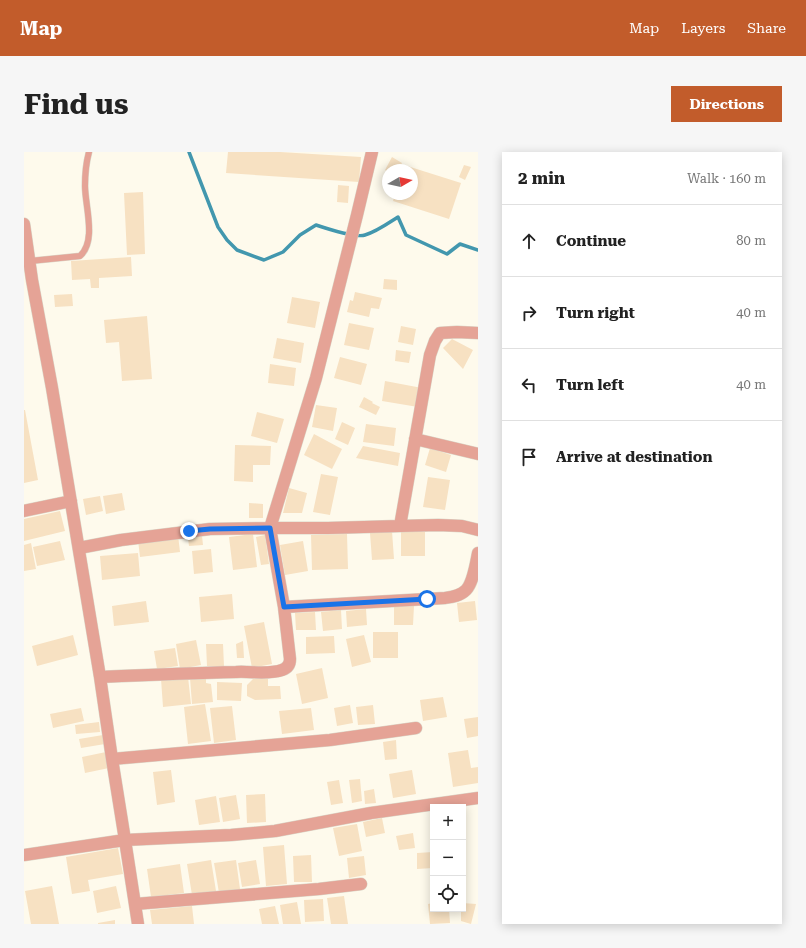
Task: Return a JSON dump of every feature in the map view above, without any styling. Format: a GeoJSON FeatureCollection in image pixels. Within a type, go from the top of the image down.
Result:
{"type":"FeatureCollection","features":[{"type":"Feature","properties":{"kind":"street"},"geometry":{"type":"LineString","coordinates":[[100,677],[192,673],[266,672],[283,670],[287,668],[290,663],[284,607],[270,528],[316,378],[372,152]]}},
{"type":"Feature","properties":{"kind":"street"},"geometry":{"type":"LineString","coordinates":[[24,224],[30,261],[28,280],[52,388],[100,677],[138,924]]}},
{"type":"Feature","properties":{"kind":"street"},"geometry":{"type":"LineString","coordinates":[[400,526],[430,355],[435,341],[440,333],[478,333]]}},
{"type":"Feature","properties":{"kind":"street"},"geometry":{"type":"LineString","coordinates":[[415,440],[478,454]]}},
{"type":"Feature","properties":{"kind":"street"},"geometry":{"type":"LineString","coordinates":[[24,511],[71,501]]}},
{"type":"Feature","properties":{"kind":"street"},"geometry":{"type":"LineString","coordinates":[[79,548],[121,540],[210,529],[438,525],[462,526],[478,530]]}},
{"type":"Feature","properties":{"kind":"street"},"geometry":{"type":"LineString","coordinates":[[284,607],[445,598],[455,596],[466,590],[470,583],[478,553]]}},
{"type":"Feature","properties":{"kind":"street"},"geometry":{"type":"LineString","coordinates":[[112,759],[330,740],[416,728]]}},
{"type":"Feature","properties":{"kind":"street"},"geometry":{"type":"LineString","coordinates":[[24,855],[126,840],[231,835],[275,831],[371,813],[478,798]]}},
{"type":"Feature","properties":{"kind":"street"},"geometry":{"type":"LineString","coordinates":[[135,904],[319,889],[361,884]]}},
{"type":"Feature","properties":{"kind":"lane"},"geometry":{"type":"LineString","coordinates":[[30,261],[80,256],[84,252],[88,240],[89,230],[85,186],[89,152]]}},
{"type":"Feature","properties":{"kind":"building"},"geometry":{"type":"Polygon","coordinates":[[[228,152],[280,152],[361,157],[359,182],[226,173],[228,152]]]}},
{"type":"Feature","properties":{"kind":"building"},"geometry":{"type":"Polygon","coordinates":[[[392,157],[402,163],[401,164],[388,164],[392,157]]]}},
{"type":"Feature","properties":{"kind":"building"},"geometry":{"type":"Polygon","coordinates":[[[464,165],[471,167],[465,180],[459,177],[464,165]]]}},
{"type":"Feature","properties":{"kind":"building"},"geometry":{"type":"Polygon","coordinates":[[[418,169],[461,183],[449,219],[393,201],[418,200],[418,169]]]}},
{"type":"Feature","properties":{"kind":"building"},"geometry":{"type":"Polygon","coordinates":[[[338,185],[349,186],[348,203],[337,202],[338,185]]]}},
{"type":"Feature","properties":{"kind":"building"},"geometry":{"type":"Polygon","coordinates":[[[143,192],[145,254],[127,255],[124,193],[143,192]]]}},
{"type":"Feature","properties":{"kind":"building"},"geometry":{"type":"Polygon","coordinates":[[[131,257],[132,276],[99,278],[99,288],[91,288],[90,279],[72,280],[71,261],[131,257]]]}},
{"type":"Feature","properties":{"kind":"building"},"geometry":{"type":"Polygon","coordinates":[[[384,279],[397,280],[397,290],[383,289],[384,279]]]}},
{"type":"Feature","properties":{"kind":"building"},"geometry":{"type":"Polygon","coordinates":[[[355,292],[382,298],[379,309],[371,308],[369,317],[347,312],[350,300],[353,301],[355,292]]]}},
{"type":"Feature","properties":{"kind":"building"},"geometry":{"type":"Polygon","coordinates":[[[72,294],[73,306],[55,307],[54,295],[72,294]]]}},
{"type":"Feature","properties":{"kind":"building"},"geometry":{"type":"Polygon","coordinates":[[[292,297],[320,302],[315,328],[287,323],[292,297]]]}},
{"type":"Feature","properties":{"kind":"building"},"geometry":{"type":"Polygon","coordinates":[[[147,316],[152,379],[122,381],[119,342],[106,343],[104,320],[147,316]]]}},
{"type":"Feature","properties":{"kind":"building"},"geometry":{"type":"Polygon","coordinates":[[[349,323],[374,328],[369,350],[344,345],[349,323]]]}},
{"type":"Feature","properties":{"kind":"building"},"geometry":{"type":"Polygon","coordinates":[[[401,326],[416,329],[413,345],[398,342],[401,326]]]}},
{"type":"Feature","properties":{"kind":"building"},"geometry":{"type":"Polygon","coordinates":[[[277,338],[304,343],[301,363],[273,358],[277,338]]]}},
{"type":"Feature","properties":{"kind":"building"},"geometry":{"type":"Polygon","coordinates":[[[452,339],[473,350],[463,369],[443,348],[452,339]]]}},
{"type":"Feature","properties":{"kind":"building"},"geometry":{"type":"Polygon","coordinates":[[[396,350],[411,352],[409,363],[395,361],[396,350]]]}},
{"type":"Feature","properties":{"kind":"building"},"geometry":{"type":"Polygon","coordinates":[[[340,357],[367,364],[361,385],[334,378],[340,357]]]}},
{"type":"Feature","properties":{"kind":"building"},"geometry":{"type":"Polygon","coordinates":[[[270,364],[296,368],[294,386],[268,383],[270,364]]]}},
{"type":"Feature","properties":{"kind":"building"},"geometry":{"type":"Polygon","coordinates":[[[385,381],[422,388],[418,407],[382,401],[385,381]]]}},
{"type":"Feature","properties":{"kind":"building"},"geometry":{"type":"Polygon","coordinates":[[[364,397],[380,407],[376,415],[359,407],[364,397]]]}},
{"type":"Feature","properties":{"kind":"building"},"geometry":{"type":"Polygon","coordinates":[[[316,405],[337,408],[333,431],[312,427],[316,405]]]}},
{"type":"Feature","properties":{"kind":"building"},"geometry":{"type":"Polygon","coordinates":[[[24,410],[38,480],[24,483],[24,410]]]}},
{"type":"Feature","properties":{"kind":"building"},"geometry":{"type":"Polygon","coordinates":[[[257,412],[284,419],[277,443],[251,436],[257,412]]]}},
{"type":"Feature","properties":{"kind":"building"},"geometry":{"type":"Polygon","coordinates":[[[342,422],[355,428],[348,445],[335,439],[342,422]]]}},
{"type":"Feature","properties":{"kind":"building"},"geometry":{"type":"Polygon","coordinates":[[[366,424],[396,428],[394,446],[363,442],[366,424]]]}},
{"type":"Feature","properties":{"kind":"building"},"geometry":{"type":"Polygon","coordinates":[[[314,434],[342,449],[332,469],[304,455],[314,434]]]}},
{"type":"Feature","properties":{"kind":"building"},"geometry":{"type":"Polygon","coordinates":[[[235,445],[271,446],[270,465],[253,465],[253,482],[234,481],[235,445]]]}},
{"type":"Feature","properties":{"kind":"building"},"geometry":{"type":"Polygon","coordinates":[[[363,446],[400,453],[398,466],[356,458],[363,446]]]}},
{"type":"Feature","properties":{"kind":"building"},"geometry":{"type":"Polygon","coordinates":[[[430,448],[451,455],[446,472],[425,465],[430,448]]]}},
{"type":"Feature","properties":{"kind":"building"},"geometry":{"type":"Polygon","coordinates":[[[321,474],[338,477],[330,515],[313,512],[321,474]]]}},
{"type":"Feature","properties":{"kind":"building"},"geometry":{"type":"Polygon","coordinates":[[[428,477],[450,480],[445,510],[423,507],[428,477]]]}},
{"type":"Feature","properties":{"kind":"building"},"geometry":{"type":"Polygon","coordinates":[[[289,488],[307,493],[302,513],[283,513],[289,488]]]}},
{"type":"Feature","properties":{"kind":"building"},"geometry":{"type":"Polygon","coordinates":[[[122,493],[125,510],[106,514],[103,496],[122,493]]]}},
{"type":"Feature","properties":{"kind":"building"},"geometry":{"type":"Polygon","coordinates":[[[100,496],[103,511],[86,515],[83,499],[100,496]]]}},
{"type":"Feature","properties":{"kind":"building"},"geometry":{"type":"Polygon","coordinates":[[[249,503],[263,504],[263,518],[249,518],[249,503]]]}},
{"type":"Feature","properties":{"kind":"building"},"geometry":{"type":"Polygon","coordinates":[[[60,511],[65,531],[24,541],[24,519],[60,511]]]}},
{"type":"Feature","properties":{"kind":"building"},"geometry":{"type":"Polygon","coordinates":[[[392,531],[394,559],[372,560],[370,533],[392,531]]]}},
{"type":"Feature","properties":{"kind":"building"},"geometry":{"type":"Polygon","coordinates":[[[401,532],[425,532],[425,556],[401,556],[401,532]]]}},
{"type":"Feature","properties":{"kind":"building"},"geometry":{"type":"Polygon","coordinates":[[[253,534],[257,567],[233,570],[229,537],[253,534]]]}},
{"type":"Feature","properties":{"kind":"building"},"geometry":{"type":"Polygon","coordinates":[[[347,534],[348,569],[312,570],[311,535],[347,534]]]}},
{"type":"Feature","properties":{"kind":"building"},"geometry":{"type":"Polygon","coordinates":[[[178,535],[180,552],[140,557],[138,540],[178,535]]]}},
{"type":"Feature","properties":{"kind":"building"},"geometry":{"type":"Polygon","coordinates":[[[265,535],[269,564],[261,565],[256,537],[265,535]]]}},
{"type":"Feature","properties":{"kind":"building"},"geometry":{"type":"Polygon","coordinates":[[[202,536],[203,545],[189,546],[188,538],[202,536]]]}},
{"type":"Feature","properties":{"kind":"building"},"geometry":{"type":"Polygon","coordinates":[[[60,541],[65,560],[37,566],[33,547],[60,541]]]}},
{"type":"Feature","properties":{"kind":"building"},"geometry":{"type":"Polygon","coordinates":[[[303,541],[308,571],[285,575],[280,545],[303,541]]]}},
{"type":"Feature","properties":{"kind":"building"},"geometry":{"type":"Polygon","coordinates":[[[31,543],[36,569],[24,571],[24,545],[31,543]]]}},
{"type":"Feature","properties":{"kind":"building"},"geometry":{"type":"Polygon","coordinates":[[[211,549],[213,572],[194,574],[192,551],[211,549]]]}},
{"type":"Feature","properties":{"kind":"building"},"geometry":{"type":"Polygon","coordinates":[[[138,553],[140,576],[102,580],[100,556],[138,553]]]}},
{"type":"Feature","properties":{"kind":"building"},"geometry":{"type":"Polygon","coordinates":[[[232,594],[234,619],[201,622],[199,597],[232,594]]]}},
{"type":"Feature","properties":{"kind":"building"},"geometry":{"type":"Polygon","coordinates":[[[146,601],[149,622],[114,626],[112,606],[146,601]]]}},
{"type":"Feature","properties":{"kind":"building"},"geometry":{"type":"Polygon","coordinates":[[[475,601],[477,620],[459,622],[457,603],[475,601]]]}},
{"type":"Feature","properties":{"kind":"building"},"geometry":{"type":"Polygon","coordinates":[[[394,606],[414,606],[413,625],[394,625],[394,606]]]}},
{"type":"Feature","properties":{"kind":"building"},"geometry":{"type":"Polygon","coordinates":[[[366,609],[367,625],[347,627],[346,611],[366,609]]]}},
{"type":"Feature","properties":{"kind":"building"},"geometry":{"type":"Polygon","coordinates":[[[341,610],[342,629],[323,631],[321,612],[341,610]]]}},
{"type":"Feature","properties":{"kind":"building"},"geometry":{"type":"Polygon","coordinates":[[[315,612],[316,630],[296,630],[295,613],[315,612]]]}},
{"type":"Feature","properties":{"kind":"building"},"geometry":{"type":"Polygon","coordinates":[[[264,622],[272,664],[252,668],[244,626],[264,622]]]}},
{"type":"Feature","properties":{"kind":"building"},"geometry":{"type":"Polygon","coordinates":[[[373,632],[398,632],[398,658],[373,658],[373,632]]]}},
{"type":"Feature","properties":{"kind":"building"},"geometry":{"type":"Polygon","coordinates":[[[73,635],[78,655],[37,666],[32,646],[73,635]]]}},
{"type":"Feature","properties":{"kind":"building"},"geometry":{"type":"Polygon","coordinates":[[[364,635],[371,662],[352,667],[346,639],[364,635]]]}},
{"type":"Feature","properties":{"kind":"building"},"geometry":{"type":"Polygon","coordinates":[[[334,636],[335,653],[306,654],[306,637],[334,636]]]}},
{"type":"Feature","properties":{"kind":"building"},"geometry":{"type":"Polygon","coordinates":[[[196,640],[201,665],[180,669],[176,644],[196,640]]]}},
{"type":"Feature","properties":{"kind":"building"},"geometry":{"type":"Polygon","coordinates":[[[243,641],[244,658],[237,658],[236,644],[243,641]]]}},
{"type":"Feature","properties":{"kind":"building"},"geometry":{"type":"Polygon","coordinates":[[[206,644],[223,644],[224,666],[207,666],[206,644]]]}},
{"type":"Feature","properties":{"kind":"building"},"geometry":{"type":"Polygon","coordinates":[[[175,648],[178,666],[157,669],[154,651],[175,648]]]}},
{"type":"Feature","properties":{"kind":"building"},"geometry":{"type":"Polygon","coordinates":[[[322,668],[328,698],[302,704],[296,674],[322,668]]]}},
{"type":"Feature","properties":{"kind":"building"},"geometry":{"type":"Polygon","coordinates":[[[206,676],[206,683],[211,684],[213,702],[192,704],[190,678],[206,676]]]}},
{"type":"Feature","properties":{"kind":"building"},"geometry":{"type":"Polygon","coordinates":[[[188,677],[191,704],[163,707],[161,679],[188,677]]]}},
{"type":"Feature","properties":{"kind":"building"},"geometry":{"type":"Polygon","coordinates":[[[253,679],[268,679],[268,686],[280,686],[281,699],[255,700],[247,696],[247,685],[253,679]]]}},
{"type":"Feature","properties":{"kind":"building"},"geometry":{"type":"Polygon","coordinates":[[[217,682],[242,683],[241,701],[217,700],[217,682]]]}},
{"type":"Feature","properties":{"kind":"building"},"geometry":{"type":"Polygon","coordinates":[[[443,697],[447,717],[423,721],[420,700],[443,697]]]}},
{"type":"Feature","properties":{"kind":"building"},"geometry":{"type":"Polygon","coordinates":[[[205,704],[211,741],[188,744],[184,707],[205,704]]]}},
{"type":"Feature","properties":{"kind":"building"},"geometry":{"type":"Polygon","coordinates":[[[350,705],[353,723],[337,726],[334,708],[350,705]]]}},
{"type":"Feature","properties":{"kind":"building"},"geometry":{"type":"Polygon","coordinates":[[[373,705],[375,724],[358,725],[356,707],[373,705]]]}},
{"type":"Feature","properties":{"kind":"building"},"geometry":{"type":"Polygon","coordinates":[[[232,706],[236,740],[214,743],[210,708],[232,706]]]}},
{"type":"Feature","properties":{"kind":"building"},"geometry":{"type":"Polygon","coordinates":[[[81,708],[84,721],[53,728],[50,714],[81,708]]]}},
{"type":"Feature","properties":{"kind":"building"},"geometry":{"type":"Polygon","coordinates":[[[311,708],[314,730],[282,734],[279,711],[311,708]]]}},
{"type":"Feature","properties":{"kind":"building"},"geometry":{"type":"Polygon","coordinates":[[[478,717],[478,736],[467,738],[464,719],[478,717]]]}},
{"type":"Feature","properties":{"kind":"building"},"geometry":{"type":"Polygon","coordinates":[[[99,722],[100,732],[76,734],[75,725],[99,722]]]}},
{"type":"Feature","properties":{"kind":"building"},"geometry":{"type":"Polygon","coordinates":[[[103,735],[105,744],[81,748],[79,739],[103,735]]]}},
{"type":"Feature","properties":{"kind":"building"},"geometry":{"type":"Polygon","coordinates":[[[396,740],[397,759],[385,760],[383,742],[396,740]]]}},
{"type":"Feature","properties":{"kind":"building"},"geometry":{"type":"Polygon","coordinates":[[[468,750],[471,768],[478,767],[478,783],[453,787],[448,753],[468,750]]]}},
{"type":"Feature","properties":{"kind":"building"},"geometry":{"type":"Polygon","coordinates":[[[106,752],[109,768],[85,773],[82,757],[106,752]]]}},
{"type":"Feature","properties":{"kind":"building"},"geometry":{"type":"Polygon","coordinates":[[[171,770],[175,802],[157,805],[153,772],[171,770]]]}},
{"type":"Feature","properties":{"kind":"building"},"geometry":{"type":"Polygon","coordinates":[[[412,770],[416,794],[393,798],[389,774],[412,770]]]}},
{"type":"Feature","properties":{"kind":"building"},"geometry":{"type":"Polygon","coordinates":[[[360,779],[362,801],[352,803],[349,780],[360,779]]]}},
{"type":"Feature","properties":{"kind":"building"},"geometry":{"type":"Polygon","coordinates":[[[339,780],[343,803],[331,805],[327,782],[339,780]]]}},
{"type":"Feature","properties":{"kind":"building"},"geometry":{"type":"Polygon","coordinates":[[[374,789],[376,803],[365,804],[364,791],[374,789]]]}},
{"type":"Feature","properties":{"kind":"building"},"geometry":{"type":"Polygon","coordinates":[[[265,794],[266,822],[247,823],[246,795],[265,794]]]}},
{"type":"Feature","properties":{"kind":"building"},"geometry":{"type":"Polygon","coordinates":[[[236,795],[240,819],[223,822],[219,798],[236,795]]]}},
{"type":"Feature","properties":{"kind":"building"},"geometry":{"type":"Polygon","coordinates":[[[216,796],[220,822],[199,825],[195,800],[216,796]]]}},
{"type":"Feature","properties":{"kind":"building"},"geometry":{"type":"Polygon","coordinates":[[[382,818],[385,833],[366,837],[363,822],[382,818]]]}},
{"type":"Feature","properties":{"kind":"building"},"geometry":{"type":"Polygon","coordinates":[[[357,824],[362,851],[339,856],[333,828],[357,824]]]}},
{"type":"Feature","properties":{"kind":"building"},"geometry":{"type":"Polygon","coordinates":[[[413,833],[415,848],[399,850],[396,836],[413,833]]]}},
{"type":"Feature","properties":{"kind":"building"},"geometry":{"type":"Polygon","coordinates":[[[284,845],[287,884],[266,886],[263,847],[284,845]]]}},
{"type":"Feature","properties":{"kind":"building"},"geometry":{"type":"Polygon","coordinates":[[[118,848],[123,874],[88,880],[90,891],[72,894],[66,857],[118,848]]]}},
{"type":"Feature","properties":{"kind":"building"},"geometry":{"type":"Polygon","coordinates":[[[430,852],[430,868],[417,869],[417,853],[430,852]]]}},
{"type":"Feature","properties":{"kind":"building"},"geometry":{"type":"Polygon","coordinates":[[[311,855],[312,882],[294,882],[293,856],[311,855]]]}},
{"type":"Feature","properties":{"kind":"building"},"geometry":{"type":"Polygon","coordinates":[[[364,856],[366,875],[349,878],[347,858],[364,856]]]}},
{"type":"Feature","properties":{"kind":"building"},"geometry":{"type":"Polygon","coordinates":[[[211,860],[216,891],[192,895],[187,864],[211,860]]]}},
{"type":"Feature","properties":{"kind":"building"},"geometry":{"type":"Polygon","coordinates":[[[236,860],[240,889],[219,893],[214,863],[236,860]]]}},
{"type":"Feature","properties":{"kind":"building"},"geometry":{"type":"Polygon","coordinates":[[[256,860],[260,884],[242,887],[238,863],[256,860]]]}},
{"type":"Feature","properties":{"kind":"building"},"geometry":{"type":"Polygon","coordinates":[[[180,864],[184,893],[151,897],[147,869],[180,864]]]}},
{"type":"Feature","properties":{"kind":"building"},"geometry":{"type":"Polygon","coordinates":[[[52,886],[59,924],[31,924],[25,891],[52,886]]]}},
{"type":"Feature","properties":{"kind":"building"},"geometry":{"type":"Polygon","coordinates":[[[116,886],[121,908],[97,913],[93,891],[116,886]]]}},
{"type":"Feature","properties":{"kind":"building"},"geometry":{"type":"Polygon","coordinates":[[[344,896],[348,924],[331,924],[327,898],[344,896]]]}},
{"type":"Feature","properties":{"kind":"building"},"geometry":{"type":"Polygon","coordinates":[[[323,899],[324,921],[305,922],[304,900],[323,899]]]}},
{"type":"Feature","properties":{"kind":"building"},"geometry":{"type":"Polygon","coordinates":[[[297,902],[301,924],[283,924],[280,905],[297,902]]]}},
{"type":"Feature","properties":{"kind":"building"},"geometry":{"type":"Polygon","coordinates":[[[466,903],[476,904],[471,924],[461,921],[461,912],[466,912],[466,903]]]}},
{"type":"Feature","properties":{"kind":"building"},"geometry":{"type":"Polygon","coordinates":[[[428,904],[430,904],[430,912],[449,912],[450,923],[430,924],[428,904]]]}},
{"type":"Feature","properties":{"kind":"building"},"geometry":{"type":"Polygon","coordinates":[[[192,906],[194,924],[152,924],[150,910],[192,906]]]}},
{"type":"Feature","properties":{"kind":"building"},"geometry":{"type":"Polygon","coordinates":[[[275,906],[279,924],[262,924],[259,909],[275,906]]]}},
{"type":"Feature","properties":{"kind":"building"},"geometry":{"type":"Polygon","coordinates":[[[115,920],[115,924],[98,924],[98,923],[115,920]]]}},
{"type":"Feature","properties":{"kind":"waterway"},"geometry":{"type":"LineString","coordinates":[[189,152],[218,227],[227,240],[237,250],[264,260],[283,252],[300,235],[316,225],[361,236],[382,228],[398,217],[406,235],[447,254],[460,244],[478,250]]}},
{"type":"Feature","properties":{"kind":"route"},"geometry":{"type":"LineString","coordinates":[[189,531],[210,529],[270,528],[284,607],[427,599]]}}]}
